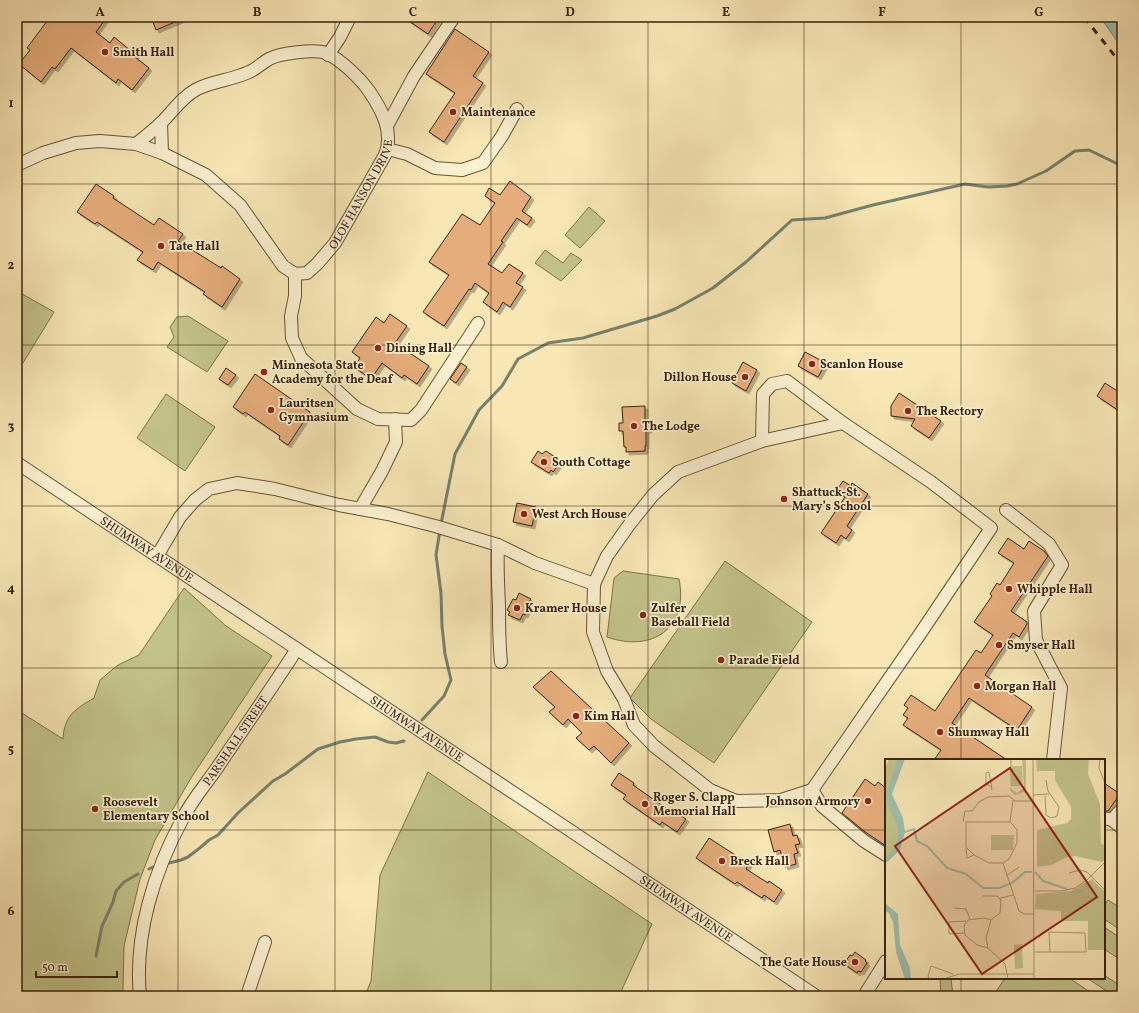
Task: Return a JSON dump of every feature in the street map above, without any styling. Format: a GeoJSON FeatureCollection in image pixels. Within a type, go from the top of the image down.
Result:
{"type":"FeatureCollection","features":[{"type":"Feature","properties":{"kind":"street"},"geometry":{"type":"LineString","coordinates":[[328,55],[340,37],[350,17]]}},
{"type":"Feature","properties":{"kind":"street"},"geometry":{"type":"LineString","coordinates":[[387,126],[414,76],[454,17]]}},
{"type":"Feature","properties":{"kind":"street","name":"OLOF HANSON DRIVE"},"geometry":{"type":"LineString","coordinates":[[136,144],[161,123],[178,103],[197,89],[249,72],[269,59],[283,54],[310,52],[325,53],[347,67],[366,87],[378,104],[387,126],[389,139],[387,150],[335,243],[318,264],[307,273],[295,274]]}},
{"type":"Feature","properties":{"kind":"street"},"geometry":{"type":"LineString","coordinates":[[387,150],[407,154],[435,168],[462,170],[483,163],[502,136],[518,109]]}},
{"type":"Feature","properties":{"kind":"street"},"geometry":{"type":"LineString","coordinates":[[161,123],[162,153]]}},
{"type":"Feature","properties":{"kind":"street"},"geometry":{"type":"LineString","coordinates":[[17,165],[43,153],[76,143],[100,141],[136,144],[162,153],[206,174],[240,205],[283,266],[295,274],[295,296],[291,316],[292,338],[301,358],[357,409],[378,419],[411,420],[421,410],[478,323]]}},
{"type":"Feature","properties":{"kind":"street"},"geometry":{"type":"LineString","coordinates":[[762,441],[764,394],[772,384],[787,381],[843,423],[931,482],[991,528],[812,790],[782,800],[736,801],[710,790],[654,746],[634,725],[624,699],[607,671],[593,632],[594,584],[606,556],[629,525],[653,495],[678,472],[762,441],[843,423]]}},
{"type":"Feature","properties":{"kind":"street"},"geometry":{"type":"LineString","coordinates":[[360,509],[382,471],[396,442],[395,419]]}},
{"type":"Feature","properties":{"kind":"street","name":"SHUMWAY AVENUE"},"geometry":{"type":"LineString","coordinates":[[17,462],[816,996]]}},
{"type":"Feature","properties":{"kind":"street"},"geometry":{"type":"LineString","coordinates":[[157,556],[180,517],[194,500],[210,489],[237,483],[275,489],[440,528],[498,545],[535,563],[594,584]]}},
{"type":"Feature","properties":{"kind":"street"},"geometry":{"type":"LineString","coordinates":[[1006,510],[1049,544],[1062,565],[1034,610],[1036,640],[1061,688],[1053,759]]}},
{"type":"Feature","properties":{"kind":"street"},"geometry":{"type":"LineString","coordinates":[[498,545],[497,575],[501,662]]}},
{"type":"Feature","properties":{"kind":"street","name":"PARSHALL STREET"},"geometry":{"type":"LineString","coordinates":[[140,996],[140,953],[146,917],[155,882],[167,850],[183,817],[297,649]]}},
{"type":"Feature","properties":{"kind":"street"},"geometry":{"type":"LineString","coordinates":[[812,790],[822,806],[864,841],[885,854]]}},
{"type":"Feature","properties":{"kind":"street"},"geometry":{"type":"LineString","coordinates":[[1122,810],[1108,819],[1122,828]]}},
{"type":"Feature","properties":{"kind":"street"},"geometry":{"type":"LineString","coordinates":[[247,996],[265,942]]}},
{"type":"Feature","properties":{"kind":"street"},"geometry":{"type":"LineString","coordinates":[[864,996],[885,963]]}},
{"type":"Feature","properties":{"kind":"green space"},"geometry":{"type":"Polygon","coordinates":[[[589,207],[605,221],[580,248],[565,235],[589,207]]]}},
{"type":"Feature","properties":{"kind":"green space"},"geometry":{"type":"Polygon","coordinates":[[[545,250],[563,263],[571,253],[582,260],[561,281],[535,263],[545,250]]]}},
{"type":"Feature","properties":{"kind":"green space"},"geometry":{"type":"Polygon","coordinates":[[[17,291],[54,312],[23,363],[17,360],[17,291]]]}},
{"type":"Feature","properties":{"kind":"green space"},"geometry":{"type":"Polygon","coordinates":[[[188,316],[228,341],[207,372],[167,347],[174,337],[170,327],[177,317],[188,316]]]}},
{"type":"Feature","properties":{"kind":"green space"},"geometry":{"type":"Polygon","coordinates":[[[166,394],[215,427],[185,471],[137,438],[166,394]]]}},
{"type":"Feature","properties":{"kind":"green space","name":"Parade Field"},"geometry":{"type":"Polygon","coordinates":[[[725,561],[812,622],[714,763],[651,719],[630,698],[725,561]]]}},
{"type":"Feature","properties":{"kind":"green space","name":"Zulfer Baseball Field"},"geometry":{"type":"Polygon","coordinates":[[[623,571],[679,579],[681,596],[678,611],[672,623],[664,632],[652,639],[639,642],[623,641],[607,637],[614,578],[623,571]]]}},
{"type":"Feature","properties":{"kind":"green space","name":"Roosevelt Elementary School"},"geometry":{"type":"Polygon","coordinates":[[[184,588],[226,626],[272,656],[191,778],[155,840],[140,879],[124,946],[124,996],[17,996],[17,710],[63,739],[66,724],[72,714],[94,698],[100,680],[118,665],[139,655],[184,588]]]}},
{"type":"Feature","properties":{"kind":"green space"},"geometry":{"type":"Polygon","coordinates":[[[428,772],[652,924],[619,996],[365,996],[371,981],[380,875],[428,772]]]}},
{"type":"Feature","properties":{"kind":"green space"},"geometry":{"type":"Polygon","coordinates":[[[1108,900],[1122,909],[1122,931],[1105,920],[1105,904],[1108,900]]]}},
{"type":"Feature","properties":{"kind":"green space"},"geometry":{"type":"Polygon","coordinates":[[[1105,928],[1122,939],[1122,949],[1116,957],[1105,950],[1105,928]]]}},
{"type":"Feature","properties":{"kind":"green space"},"geometry":{"type":"Polygon","coordinates":[[[1105,976],[1122,987],[1122,996],[1114,996],[1088,979],[1105,979],[1105,976]]]}},
{"type":"Feature","properties":{"kind":"green space"},"geometry":{"type":"Polygon","coordinates":[[[940,979],[951,979],[953,996],[941,996],[940,979]]]}},
{"type":"Feature","properties":{"kind":"green space"},"geometry":{"type":"Polygon","coordinates":[[[1004,979],[1070,979],[1096,996],[993,996],[1004,979]]]}},
{"type":"Feature","properties":{"kind":"shaded area"},"geometry":{"type":"Polygon","coordinates":[[[1100,17],[1122,17],[1122,48],[1100,17]]]}},
{"type":"Feature","properties":{"kind":"building","name":"Smith Hall"},"geometry":{"type":"Polygon","coordinates":[[[50,17],[107,17],[96,32],[110,43],[114,37],[149,68],[132,90],[118,79],[116,83],[71,48],[55,69],[52,67],[41,82],[19,64],[30,50],[27,48],[50,17]]]}},
{"type":"Feature","properties":{"kind":"building"},"geometry":{"type":"Polygon","coordinates":[[[151,17],[187,17],[156,30],[151,17]]]}},
{"type":"Feature","properties":{"kind":"building"},"geometry":{"type":"Polygon","coordinates":[[[403,17],[439,17],[428,34],[403,17]]]}},
{"type":"Feature","properties":{"kind":"building","name":"Maintenance"},"geometry":{"type":"Polygon","coordinates":[[[455,29],[489,52],[473,76],[483,83],[444,142],[429,132],[455,93],[426,74],[455,29]]]}},
{"type":"Feature","properties":{"kind":"building"},"geometry":{"type":"Polygon","coordinates":[[[510,181],[531,197],[522,211],[532,218],[527,225],[517,218],[501,241],[503,242],[488,264],[502,273],[509,264],[523,273],[516,283],[523,287],[510,307],[503,302],[497,312],[483,302],[489,293],[475,283],[471,290],[469,289],[444,326],[423,312],[449,275],[429,262],[462,214],[480,225],[495,203],[485,196],[489,188],[500,195],[510,181]]]}},
{"type":"Feature","properties":{"kind":"building","name":"Tate Hall"},"geometry":{"type":"Polygon","coordinates":[[[96,184],[114,196],[113,198],[154,225],[159,218],[183,234],[178,241],[221,268],[222,266],[240,279],[222,307],[203,294],[205,292],[158,262],[153,270],[137,260],[143,252],[97,222],[95,224],[77,212],[96,184]]]}},
{"type":"Feature","properties":{"kind":"building","name":"Dining Hall"},"geometry":{"type":"Polygon","coordinates":[[[390,314],[407,326],[395,343],[429,366],[417,384],[404,375],[402,378],[382,363],[371,379],[354,367],[360,358],[352,352],[376,317],[384,323],[390,314]]]}},
{"type":"Feature","properties":{"kind":"building","name":"Scanlon House"},"geometry":{"type":"Polygon","coordinates":[[[805,352],[826,363],[818,377],[798,366],[805,352]]]}},
{"type":"Feature","properties":{"kind":"building","name":"Dillon House"},"geometry":{"type":"Polygon","coordinates":[[[743,362],[757,370],[746,391],[732,383],[743,362]]]}},
{"type":"Feature","properties":{"kind":"building"},"geometry":{"type":"Polygon","coordinates":[[[461,363],[467,367],[456,383],[450,379],[461,363]]]}},
{"type":"Feature","properties":{"kind":"building"},"geometry":{"type":"Polygon","coordinates":[[[226,368],[236,375],[228,385],[219,379],[226,368]]]}},
{"type":"Feature","properties":{"kind":"building","name":"Lauritsen Gymnasium"},"geometry":{"type":"Polygon","coordinates":[[[255,374],[310,412],[288,445],[279,439],[280,436],[245,412],[243,414],[233,407],[255,374]]]}},
{"type":"Feature","properties":{"kind":"building"},"geometry":{"type":"Polygon","coordinates":[[[1105,383],[1122,394],[1122,413],[1097,396],[1105,383]]]}},
{"type":"Feature","properties":{"kind":"building","name":"The Rectory"},"geometry":{"type":"Polygon","coordinates":[[[899,393],[941,421],[929,438],[911,426],[915,419],[891,416],[891,406],[899,393]]]}},
{"type":"Feature","properties":{"kind":"building","name":"The Lodge"},"geometry":{"type":"Polygon","coordinates":[[[645,406],[645,422],[649,422],[649,430],[646,430],[645,451],[626,452],[626,447],[624,447],[623,431],[619,431],[619,423],[623,423],[622,407],[645,406]]]}},
{"type":"Feature","properties":{"kind":"building","name":"South Cottage"},"geometry":{"type":"Polygon","coordinates":[[[538,451],[542,454],[546,451],[558,459],[557,461],[560,463],[553,472],[551,470],[549,473],[531,462],[538,451]]]}},
{"type":"Feature","properties":{"kind":"building"},"geometry":{"type":"Polygon","coordinates":[[[843,481],[851,486],[852,483],[868,494],[847,526],[852,530],[846,539],[841,535],[836,543],[821,533],[845,497],[836,491],[843,481]]]}},
{"type":"Feature","properties":{"kind":"building","name":"West Arch House"},"geometry":{"type":"Polygon","coordinates":[[[517,503],[536,507],[532,526],[513,522],[517,503]]]}},
{"type":"Feature","properties":{"kind":"building"},"geometry":{"type":"Polygon","coordinates":[[[1008,538],[1024,549],[1029,541],[1044,551],[1048,556],[1011,611],[1027,622],[1027,624],[1019,637],[1013,633],[985,675],[1032,707],[1017,730],[969,698],[952,723],[1006,759],[935,759],[941,750],[903,725],[908,718],[903,715],[908,708],[904,705],[911,695],[935,711],[976,650],[981,653],[993,635],[974,622],[992,596],[990,594],[997,583],[1000,585],[1014,563],[998,553],[1008,538]]]}},
{"type":"Feature","properties":{"kind":"building","name":"Kramer House"},"geometry":{"type":"Polygon","coordinates":[[[519,593],[531,599],[527,605],[529,606],[525,615],[523,614],[520,620],[508,615],[510,612],[507,610],[513,599],[516,600],[519,593]]]}},
{"type":"Feature","properties":{"kind":"building","name":"Kim Hall"},"geometry":{"type":"Polygon","coordinates":[[[551,671],[629,743],[611,763],[594,746],[589,750],[576,738],[582,733],[568,719],[563,725],[549,712],[555,707],[533,687],[551,671]]]}},
{"type":"Feature","properties":{"kind":"building","name":"Roger S. Clapp Memorial Hall"},"geometry":{"type":"Polygon","coordinates":[[[619,773],[634,783],[633,785],[670,811],[671,809],[686,819],[677,832],[662,822],[660,825],[623,799],[626,795],[611,785],[619,773]]]}},
{"type":"Feature","properties":{"kind":"building","name":"Johnson Armory"},"geometry":{"type":"Polygon","coordinates":[[[865,779],[875,786],[878,782],[885,787],[885,845],[864,831],[842,813],[865,779]]]}},
{"type":"Feature","properties":{"kind":"building"},"geometry":{"type":"Polygon","coordinates":[[[1105,784],[1120,794],[1108,811],[1105,811],[1105,784]]]}},
{"type":"Feature","properties":{"kind":"building"},"geometry":{"type":"Polygon","coordinates":[[[790,824],[793,836],[797,835],[800,844],[795,845],[798,853],[794,854],[796,864],[785,867],[780,850],[774,852],[768,830],[790,824]]]}},
{"type":"Feature","properties":{"kind":"building","name":"Breck Hall"},"geometry":{"type":"Polygon","coordinates":[[[709,838],[749,864],[746,869],[768,883],[769,881],[782,890],[774,902],[764,895],[762,898],[737,882],[735,884],[696,858],[709,838]]]}},
{"type":"Feature","properties":{"kind":"building","name":"The Gate House"},"geometry":{"type":"Polygon","coordinates":[[[855,952],[866,960],[865,961],[867,963],[861,972],[858,971],[857,973],[844,964],[850,955],[852,956],[855,952]]]}},
{"type":"Feature","properties":{"kind":"waterway"},"geometry":{"type":"LineString","coordinates":[[441,524],[455,454],[479,410],[502,386],[518,359],[548,343],[583,338],[657,316],[675,309],[713,288],[746,262],[792,220],[825,218],[873,205],[965,184],[988,187],[1017,184],[1046,171],[1075,151],[1089,150],[1122,166]]}},
{"type":"Feature","properties":{"kind":"waterway"},"geometry":{"type":"LineString","coordinates":[[422,720],[444,696],[451,680],[445,654],[441,593],[436,555],[440,530]]}},
{"type":"Feature","properties":{"kind":"waterway"},"geometry":{"type":"LineString","coordinates":[[165,864],[188,857],[209,840],[218,835],[238,813],[273,781],[285,774],[318,749],[340,742],[375,737],[388,742],[396,743],[404,741]]}},
{"type":"Feature","properties":{"kind":"waterway"},"geometry":{"type":"LineString","coordinates":[[149,869],[153,867]]}},
{"type":"Feature","properties":{"kind":"waterway"},"geometry":{"type":"LineString","coordinates":[[96,956],[102,926],[113,902],[116,891],[124,882],[138,874]]}},
{"type":"Feature","properties":{"kind":"railway"},"geometry":{"type":"LineString","coordinates":[[1084,17],[1122,65]]}},
{"type":"Feature","properties":{"kind":"place","name":"Smith Hall"},"geometry":{"type":"Point","coordinates":[105,52]}},
{"type":"Feature","properties":{"kind":"place","name":"Maintenance"},"geometry":{"type":"Point","coordinates":[453,112]}},
{"type":"Feature","properties":{"kind":"place","name":"Tate Hall"},"geometry":{"type":"Point","coordinates":[161,246]}},
{"type":"Feature","properties":{"kind":"place","name":"Dining Hall"},"geometry":{"type":"Point","coordinates":[378,348]}},
{"type":"Feature","properties":{"kind":"place","name":"Scanlon House"},"geometry":{"type":"Point","coordinates":[812,364]}},
{"type":"Feature","properties":{"kind":"place","name":"Minnesota State Academy for the Deaf"},"geometry":{"type":"Point","coordinates":[264,372]}},
{"type":"Feature","properties":{"kind":"place","name":"Dillon House"},"geometry":{"type":"Point","coordinates":[745,377]}},
{"type":"Feature","properties":{"kind":"place","name":"Lauritsen Gymnasium"},"geometry":{"type":"Point","coordinates":[271,410]}},
{"type":"Feature","properties":{"kind":"place","name":"The Rectory"},"geometry":{"type":"Point","coordinates":[908,411]}},
{"type":"Feature","properties":{"kind":"place","name":"The Lodge"},"geometry":{"type":"Point","coordinates":[634,426]}},
{"type":"Feature","properties":{"kind":"place","name":"South Cottage"},"geometry":{"type":"Point","coordinates":[544,462]}},
{"type":"Feature","properties":{"kind":"place","name":"Shattuck-St. Mary’s School"},"geometry":{"type":"Point","coordinates":[784,499]}},
{"type":"Feature","properties":{"kind":"place","name":"West Arch House"},"geometry":{"type":"Point","coordinates":[524,514]}},
{"type":"Feature","properties":{"kind":"place","name":"Whipple Hall"},"geometry":{"type":"Point","coordinates":[1009,589]}},
{"type":"Feature","properties":{"kind":"place","name":"Kramer House"},"geometry":{"type":"Point","coordinates":[517,608]}},
{"type":"Feature","properties":{"kind":"place","name":"Zulfer Baseball Field"},"geometry":{"type":"Point","coordinates":[643,615]}},
{"type":"Feature","properties":{"kind":"place","name":"Smyser Hall"},"geometry":{"type":"Point","coordinates":[999,645]}},
{"type":"Feature","properties":{"kind":"place","name":"Parade Field"},"geometry":{"type":"Point","coordinates":[721,660]}},
{"type":"Feature","properties":{"kind":"place","name":"Morgan Hall"},"geometry":{"type":"Point","coordinates":[977,686]}},
{"type":"Feature","properties":{"kind":"place","name":"Kim Hall"},"geometry":{"type":"Point","coordinates":[576,716]}},
{"type":"Feature","properties":{"kind":"place","name":"Shumway Hall"},"geometry":{"type":"Point","coordinates":[940,732]}},
{"type":"Feature","properties":{"kind":"place","name":"Johnson Armory"},"geometry":{"type":"Point","coordinates":[868,801]}},
{"type":"Feature","properties":{"kind":"place","name":"Roger S. Clapp Memorial Hall"},"geometry":{"type":"Point","coordinates":[645,804]}},
{"type":"Feature","properties":{"kind":"place","name":"Roosevelt Elementary School"},"geometry":{"type":"Point","coordinates":[95,809]}},
{"type":"Feature","properties":{"kind":"place","name":"Breck Hall"},"geometry":{"type":"Point","coordinates":[722,861]}},
{"type":"Feature","properties":{"kind":"place","name":"The Gate House"},"geometry":{"type":"Point","coordinates":[855,962]}}]}
